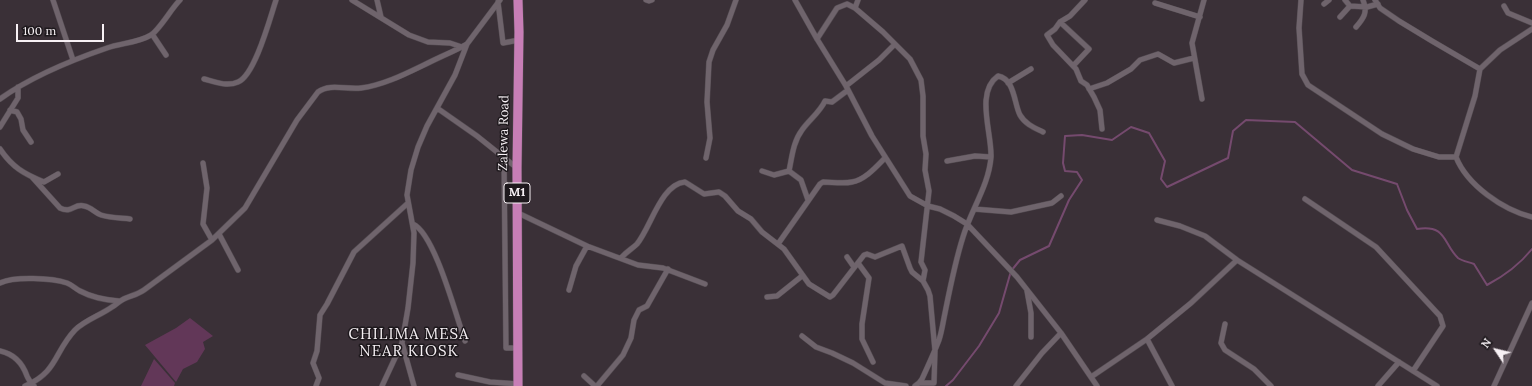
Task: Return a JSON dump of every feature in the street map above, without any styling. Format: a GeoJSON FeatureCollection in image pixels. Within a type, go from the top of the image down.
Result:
{"type":"FeatureCollection","features":[{"type":"Feature","properties":{"kind":"highway","name":"Zalewa Road"},"geometry":{"type":"LineString","coordinates":[[518,0],[519,40],[517,168],[519,385]]}},
{"type":"Feature","properties":{"kind":"street"},"geometry":{"type":"LineString","coordinates":[[53,0],[73,60]]}},
{"type":"Feature","properties":{"kind":"street"},"geometry":{"type":"LineString","coordinates":[[0,100],[18,86],[73,60],[109,47],[144,39],[152,34],[180,0]]}},
{"type":"Feature","properties":{"kind":"street"},"geometry":{"type":"LineString","coordinates":[[204,79],[219,84],[236,83],[242,80],[260,49],[276,0]]}},
{"type":"Feature","properties":{"kind":"street"},"geometry":{"type":"LineString","coordinates":[[352,0],[396,28],[420,40],[450,43],[462,47]]}},
{"type":"Feature","properties":{"kind":"street"},"geometry":{"type":"LineString","coordinates":[[377,0],[381,18]]}},
{"type":"Feature","properties":{"kind":"street"},"geometry":{"type":"LineString","coordinates":[[646,0],[652,0]]}},
{"type":"Feature","properties":{"kind":"street"},"geometry":{"type":"LineString","coordinates":[[706,158],[710,138],[707,102],[709,62],[713,50],[727,25],[736,0]]}},
{"type":"Feature","properties":{"kind":"street"},"geometry":{"type":"LineString","coordinates":[[795,0],[816,39],[847,88],[872,136],[910,196],[928,206],[940,209],[967,224],[1027,290],[1061,333],[1097,386]]}},
{"type":"Feature","properties":{"kind":"street"},"geometry":{"type":"LineString","coordinates":[[855,8],[858,0]]}},
{"type":"Feature","properties":{"kind":"street"},"geometry":{"type":"LineString","coordinates":[[1202,99],[1192,43],[1204,0]]}},
{"type":"Feature","properties":{"kind":"street"},"geometry":{"type":"LineString","coordinates":[[1301,0],[1299,28],[1302,74],[1308,85],[1382,134],[1413,149],[1439,157],[1456,157]]}},
{"type":"Feature","properties":{"kind":"street"},"geometry":{"type":"LineString","coordinates":[[1324,4],[1329,0]]}},
{"type":"Feature","properties":{"kind":"street"},"geometry":{"type":"LineString","coordinates":[[1345,0],[1350,6],[1366,7],[1376,2],[1380,8],[1432,42],[1480,69]]}},
{"type":"Feature","properties":{"kind":"street"},"geometry":{"type":"LineString","coordinates":[[1356,27],[1364,17],[1366,7],[1363,0]]}},
{"type":"Feature","properties":{"kind":"street"},"geometry":{"type":"LineString","coordinates":[[499,1],[503,43],[519,40]]}},
{"type":"Feature","properties":{"kind":"street"},"geometry":{"type":"LineString","coordinates":[[382,386],[402,343],[408,308],[413,262],[413,224],[408,203],[407,187],[411,170],[418,147],[427,126],[438,108],[461,61],[467,44],[499,1]]}},
{"type":"Feature","properties":{"kind":"street"},"geometry":{"type":"LineString","coordinates":[[1080,1],[1070,16],[1060,22],[1055,29],[1047,35],[1053,45],[1076,69],[1081,81],[1089,89],[1100,110],[1102,129]]}},
{"type":"Feature","properties":{"kind":"street"},"geometry":{"type":"LineString","coordinates":[[1155,3],[1200,17]]}},
{"type":"Feature","properties":{"kind":"street"},"geometry":{"type":"LineString","coordinates":[[816,39],[838,8],[847,4],[855,8],[910,59],[922,80],[923,136],[926,154],[925,170],[929,191],[921,262],[925,270],[923,281]]}},
{"type":"Feature","properties":{"kind":"street"},"geometry":{"type":"LineString","coordinates":[[1340,17],[1350,6]]}},
{"type":"Feature","properties":{"kind":"street"},"geometry":{"type":"LineString","coordinates":[[1504,6],[1508,13],[1532,23]]}},
{"type":"Feature","properties":{"kind":"street"},"geometry":{"type":"LineString","coordinates":[[1060,22],[1089,49],[1073,66]]}},
{"type":"Feature","properties":{"kind":"street"},"geometry":{"type":"LineString","coordinates":[[1532,30],[1500,50],[1480,69],[1475,96],[1456,157],[1460,166],[1477,186],[1505,207],[1520,214],[1532,217]]}},
{"type":"Feature","properties":{"kind":"street"},"geometry":{"type":"LineString","coordinates":[[152,34],[166,55]]}},
{"type":"Feature","properties":{"kind":"street"},"geometry":{"type":"LineString","coordinates":[[25,386],[32,385],[43,376],[51,367],[63,346],[76,329],[114,306],[119,301],[138,294],[144,290],[212,240],[245,208],[297,120],[318,92],[323,88],[360,88],[376,84],[419,67],[467,44]]}},
{"type":"Feature","properties":{"kind":"street"},"geometry":{"type":"LineString","coordinates":[[789,171],[795,142],[802,130],[822,108],[825,101],[832,102],[895,44]]}},
{"type":"Feature","properties":{"kind":"street"},"geometry":{"type":"LineString","coordinates":[[1089,89],[1107,83],[1131,69],[1140,60],[1158,54],[1174,63],[1194,58]]}},
{"type":"Feature","properties":{"kind":"street"},"geometry":{"type":"LineString","coordinates":[[1008,83],[1031,69]]}},
{"type":"Feature","properties":{"kind":"street"},"geometry":{"type":"LineString","coordinates":[[917,385],[935,351],[960,246],[967,224],[986,180],[991,157],[986,103],[987,93],[990,84],[998,76],[1003,77],[1011,87],[1020,115],[1031,126],[1043,132]]}},
{"type":"Feature","properties":{"kind":"street"},"geometry":{"type":"LineString","coordinates":[[0,127],[18,98],[18,86]]}},
{"type":"Feature","properties":{"kind":"street"},"geometry":{"type":"LineString","coordinates":[[438,108],[517,168]]}},
{"type":"Feature","properties":{"kind":"street"},"geometry":{"type":"LineString","coordinates":[[10,110],[17,112],[21,119],[23,130],[31,142]]}},
{"type":"Feature","properties":{"kind":"street"},"geometry":{"type":"LineString","coordinates":[[0,149],[13,166],[32,177],[44,182],[58,174]]}},
{"type":"Feature","properties":{"kind":"street"},"geometry":{"type":"LineString","coordinates":[[947,161],[975,156],[991,157]]}},
{"type":"Feature","properties":{"kind":"street"},"geometry":{"type":"LineString","coordinates":[[504,158],[506,348],[519,348]]}},
{"type":"Feature","properties":{"kind":"street"},"geometry":{"type":"LineString","coordinates":[[778,244],[820,184],[823,182],[857,181],[864,177],[885,158]]}},
{"type":"Feature","properties":{"kind":"street"},"geometry":{"type":"LineString","coordinates":[[203,163],[207,188],[203,224],[212,240]]}},
{"type":"Feature","properties":{"kind":"street"},"geometry":{"type":"LineString","coordinates":[[762,171],[774,175],[789,171]]}},
{"type":"Feature","properties":{"kind":"street"},"geometry":{"type":"LineString","coordinates":[[789,171],[801,180],[808,200]]}},
{"type":"Feature","properties":{"kind":"street"},"geometry":{"type":"LineString","coordinates":[[32,177],[60,208],[66,211],[81,205],[99,214],[130,219]]}},
{"type":"Feature","properties":{"kind":"street"},"geometry":{"type":"LineString","coordinates":[[622,258],[626,251],[636,245],[666,195],[676,184],[684,182],[704,194],[719,192],[725,196],[738,211],[751,219],[762,232],[788,253],[808,284],[832,297],[864,255],[867,254],[875,257],[902,246],[912,272],[923,281],[930,296],[935,351],[934,383],[917,385]]}},
{"type":"Feature","properties":{"kind":"street"},"geometry":{"type":"LineString","coordinates":[[974,209],[1011,212],[1052,203],[1061,196]]}},
{"type":"Feature","properties":{"kind":"street"},"geometry":{"type":"LineString","coordinates":[[1305,199],[1376,247],[1440,316],[1443,326],[1413,371]]}},
{"type":"Feature","properties":{"kind":"street"},"geometry":{"type":"LineString","coordinates":[[316,386],[319,378],[313,363],[317,351],[320,315],[354,252],[408,203]]}},
{"type":"Feature","properties":{"kind":"street"},"geometry":{"type":"LineString","coordinates":[[518,213],[587,246],[638,264],[668,269],[705,284]]}},
{"type":"Feature","properties":{"kind":"street"},"geometry":{"type":"LineString","coordinates":[[1157,220],[1180,226],[1205,236],[1237,260],[1437,386]]}},
{"type":"Feature","properties":{"kind":"street"},"geometry":{"type":"LineString","coordinates":[[413,224],[418,226],[423,231],[437,258],[445,277],[465,341]]}},
{"type":"Feature","properties":{"kind":"street"},"geometry":{"type":"LineString","coordinates":[[219,234],[238,270]]}},
{"type":"Feature","properties":{"kind":"street"},"geometry":{"type":"LineString","coordinates":[[569,290],[576,266],[587,246]]}},
{"type":"Feature","properties":{"kind":"street"},"geometry":{"type":"LineString","coordinates":[[847,257],[869,278],[862,324],[862,339],[873,362]]}},
{"type":"Feature","properties":{"kind":"street"},"geometry":{"type":"LineString","coordinates":[[1091,377],[1147,340],[1191,303],[1237,260]]}},
{"type":"Feature","properties":{"kind":"street"},"geometry":{"type":"LineString","coordinates":[[584,376],[600,385],[623,355],[631,338],[634,320],[637,313],[641,308],[647,306],[668,269]]}},
{"type":"Feature","properties":{"kind":"street"},"geometry":{"type":"LineString","coordinates":[[767,297],[777,296],[802,276]]}},
{"type":"Feature","properties":{"kind":"street"},"geometry":{"type":"LineString","coordinates":[[0,283],[10,280],[56,281],[69,284],[92,297],[119,301]]}},
{"type":"Feature","properties":{"kind":"street"},"geometry":{"type":"LineString","coordinates":[[1027,290],[1031,313],[1031,338]]}},
{"type":"Feature","properties":{"kind":"street"},"geometry":{"type":"LineString","coordinates":[[1494,386],[1532,303]]}},
{"type":"Feature","properties":{"kind":"street"},"geometry":{"type":"LineString","coordinates":[[1225,324],[1221,343],[1224,350],[1254,369],[1271,386]]}},
{"type":"Feature","properties":{"kind":"street"},"geometry":{"type":"LineString","coordinates":[[1016,386],[1042,353],[1061,333]]}},
{"type":"Feature","properties":{"kind":"street"},"geometry":{"type":"LineString","coordinates":[[802,336],[816,347],[853,363],[885,383],[906,386]]}},
{"type":"Feature","properties":{"kind":"street"},"geometry":{"type":"LineString","coordinates":[[1147,340],[1172,386]]}},
{"type":"Feature","properties":{"kind":"street"},"geometry":{"type":"LineString","coordinates":[[402,343],[414,386]]}},
{"type":"Feature","properties":{"kind":"street"},"geometry":{"type":"LineString","coordinates":[[0,351],[9,353],[16,358],[32,385]]}},
{"type":"Feature","properties":{"kind":"street"},"geometry":{"type":"LineString","coordinates":[[1378,386],[1399,362]]}},
{"type":"Feature","properties":{"kind":"street"},"geometry":{"type":"LineString","coordinates":[[458,375],[490,382],[519,385]]}},
{"type":"Feature","properties":{"kind":"shaded area"},"geometry":{"type":"Polygon","coordinates":[[[190,318],[213,336],[203,342],[205,349],[197,362],[183,369],[176,382],[145,345],[176,328],[190,318]]]}},
{"type":"Feature","properties":{"kind":"shaded area"},"geometry":{"type":"Polygon","coordinates":[[[154,359],[175,383],[174,386],[141,386],[154,359]]]}},
{"type":"Feature","properties":{"kind":"waterway"},"geometry":{"type":"LineString","coordinates":[[946,386],[953,380],[979,346],[999,313],[1011,271],[1020,260],[1049,246],[1069,200],[1082,180],[1077,172],[1065,171],[1063,163],[1065,136],[1082,135],[1112,140],[1131,127],[1149,133],[1165,161],[1161,179],[1167,187],[1228,158],[1233,131],[1246,120],[1295,122],[1352,170],[1397,184],[1407,210],[1417,229],[1427,228],[1434,229],[1439,232],[1458,258],[1474,264],[1487,285],[1500,278],[1522,260],[1532,249]]}},
{"type":"Feature","properties":{"kind":"district","name":"CHILIMA MESA NEAR KIOSK"},"geometry":{"type":"Point","coordinates":[409,344]}}]}
